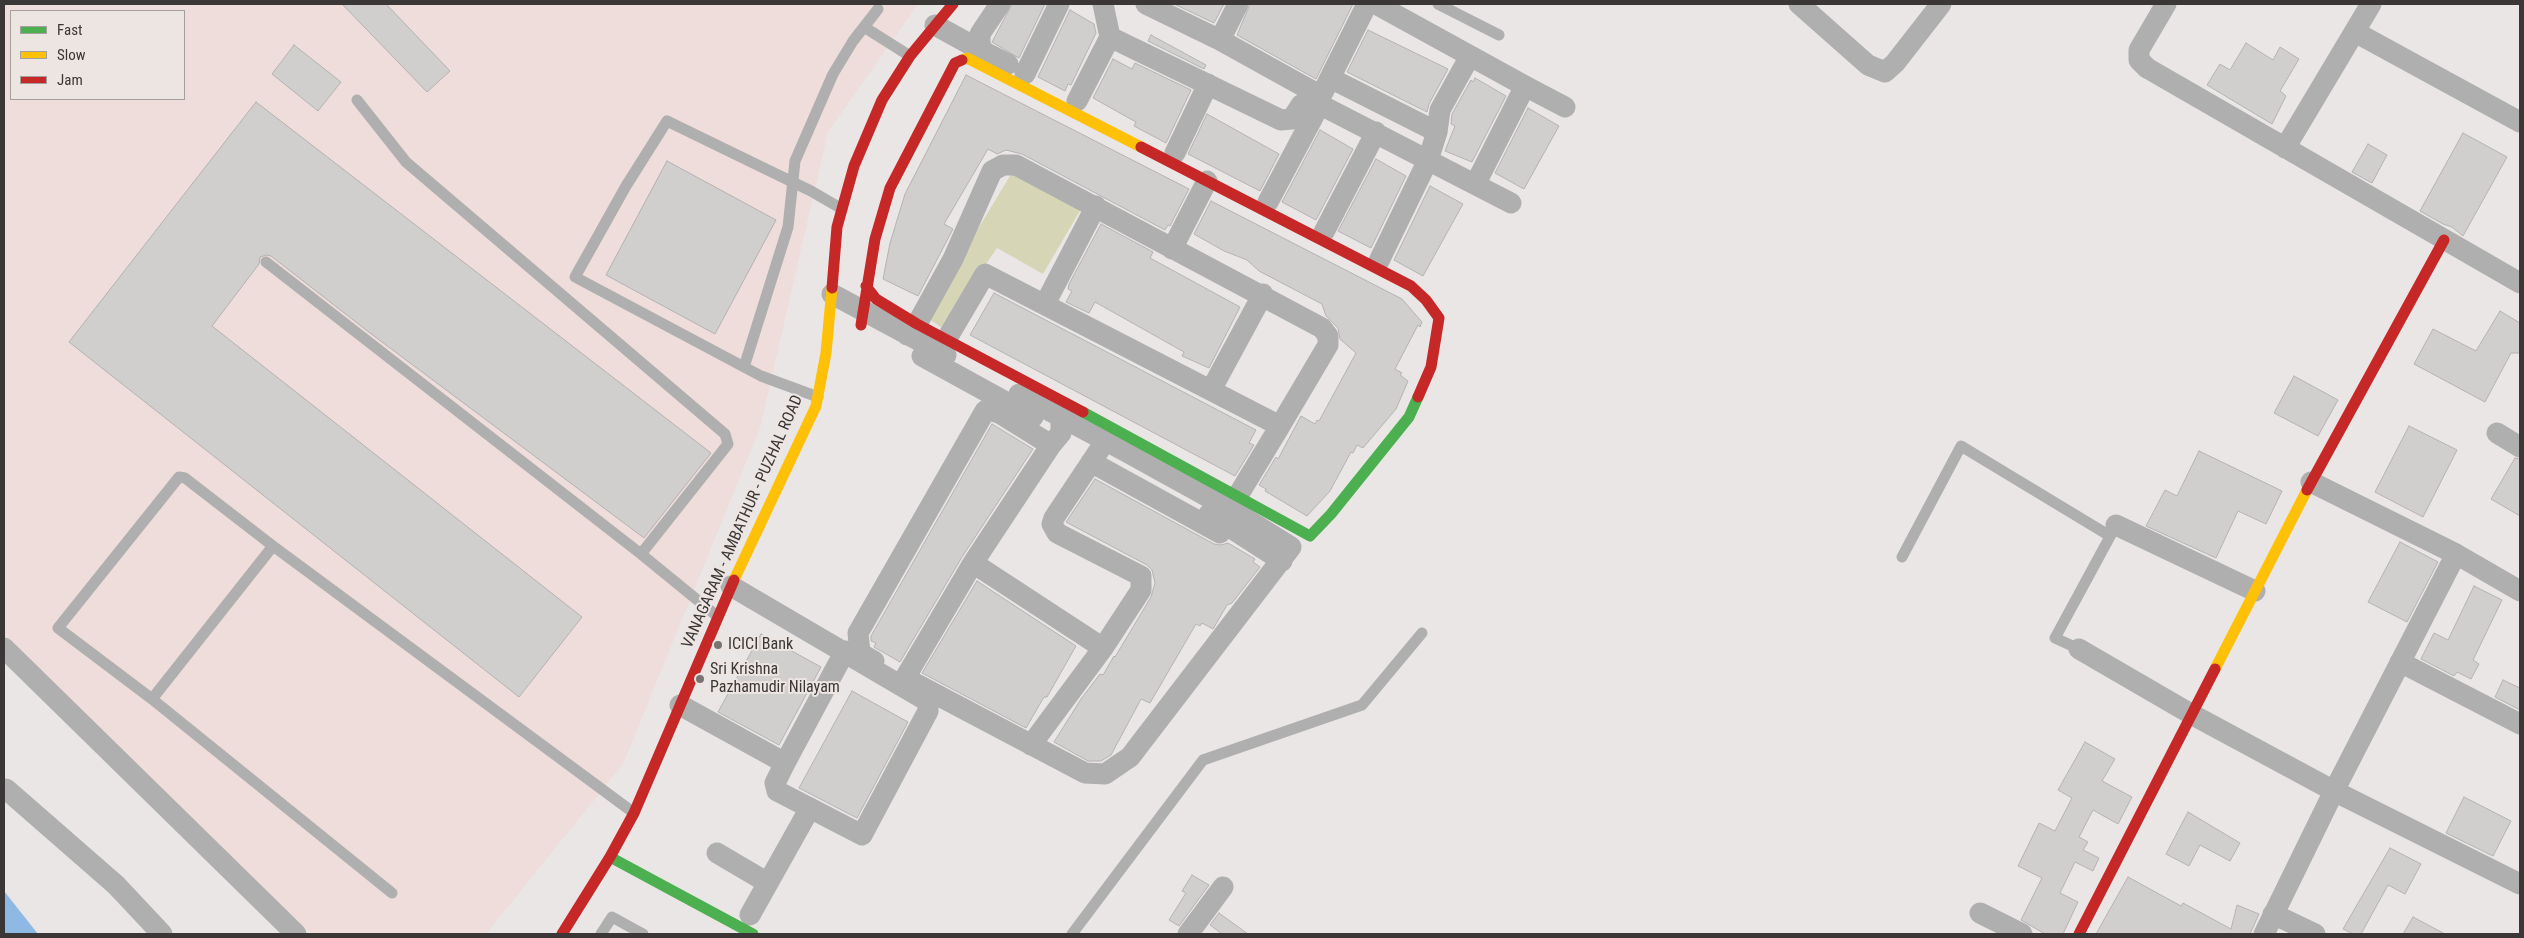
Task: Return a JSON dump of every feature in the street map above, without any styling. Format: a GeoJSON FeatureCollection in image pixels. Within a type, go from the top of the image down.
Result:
{"type":"FeatureCollection","features":[{"type":"Feature","properties":{"kind":"street","name":"VANAGARAM - AMBATHUR - PUZHAL ROAD"},"geometry":{"type":"LineString","coordinates":[[562,934],[610,857],[634,813],[717,616],[816,406],[831,302],[836,227],[854,166],[882,100],[910,56],[953,4]]}},
{"type":"Feature","properties":{"kind":"street"},"geometry":{"type":"LineString","coordinates":[[984,52],[980,45],[980,34],[1000,4]]}},
{"type":"Feature","properties":{"kind":"street"},"geometry":{"type":"LineString","coordinates":[[1026,74],[1059,4]]}},
{"type":"Feature","properties":{"kind":"street"},"geometry":{"type":"LineString","coordinates":[[1077,101],[1110,37],[1103,4]]}},
{"type":"Feature","properties":{"kind":"street"},"geometry":{"type":"LineString","coordinates":[[1220,40],[1238,4]]}},
{"type":"Feature","properties":{"kind":"street"},"geometry":{"type":"LineString","coordinates":[[1159,7],[1321,96],[1367,4]]}},
{"type":"Feature","properties":{"kind":"street"},"geometry":{"type":"LineString","coordinates":[[1376,4],[1565,108]]}},
{"type":"Feature","properties":{"kind":"street"},"geometry":{"type":"LineString","coordinates":[[1799,4],[1868,65],[1885,72],[1895,63],[1941,4]]}},
{"type":"Feature","properties":{"kind":"street"},"geometry":{"type":"LineString","coordinates":[[2166,4],[2138,50],[2139,60],[2147,68],[2520,283]]}},
{"type":"Feature","properties":{"kind":"street"},"geometry":{"type":"LineString","coordinates":[[2286,148],[2371,4]]}},
{"type":"Feature","properties":{"kind":"street"},"geometry":{"type":"LineString","coordinates":[[936,25],[1426,285]]}},
{"type":"Feature","properties":{"kind":"street"},"geometry":{"type":"LineString","coordinates":[[2355,32],[2520,122]]}},
{"type":"Feature","properties":{"kind":"street"},"geometry":{"type":"LineString","coordinates":[[1110,37],[1281,120],[1292,119],[1311,100],[1511,203]]}},
{"type":"Feature","properties":{"kind":"street"},"geometry":{"type":"LineString","coordinates":[[1379,261],[1428,160],[1437,132],[1440,110],[1470,56]]}},
{"type":"Feature","properties":{"kind":"street"},"geometry":{"type":"LineString","coordinates":[[863,318],[866,286],[880,218],[890,188],[955,62],[962,59],[972,60],[1411,286],[1426,300],[1439,318],[1431,367],[1409,417],[1331,514],[1310,536],[1230,509],[1098,452],[1058,432],[940,351]]}},
{"type":"Feature","properties":{"kind":"street"},"geometry":{"type":"LineString","coordinates":[[1330,78],[1437,132]]}},
{"type":"Feature","properties":{"kind":"street"},"geometry":{"type":"LineString","coordinates":[[1175,153],[1208,84]]}},
{"type":"Feature","properties":{"kind":"street"},"geometry":{"type":"LineString","coordinates":[[1476,184],[1525,86]]}},
{"type":"Feature","properties":{"kind":"street"},"geometry":{"type":"LineString","coordinates":[[1268,202],[1320,104]]}},
{"type":"Feature","properties":{"kind":"street"},"geometry":{"type":"LineString","coordinates":[[1324,232],[1376,132]]}},
{"type":"Feature","properties":{"kind":"street"},"geometry":{"type":"LineString","coordinates":[[909,335],[953,259],[992,172],[996,167],[1008,164],[1016,165],[1096,206],[1172,249],[1263,294],[1314,322],[1328,336],[1328,345],[1230,509]]}},
{"type":"Feature","properties":{"kind":"street"},"geometry":{"type":"LineString","coordinates":[[1172,249],[1207,182]]}},
{"type":"Feature","properties":{"kind":"street"},"geometry":{"type":"LineString","coordinates":[[1045,304],[1096,206]]}},
{"type":"Feature","properties":{"kind":"street"},"geometry":{"type":"LineString","coordinates":[[2079,934],[2311,482],[2444,240]]}},
{"type":"Feature","properties":{"kind":"street"},"geometry":{"type":"LineString","coordinates":[[940,351],[985,274],[1280,426]]}},
{"type":"Feature","properties":{"kind":"street"},"geometry":{"type":"LineString","coordinates":[[866,286],[909,335]]}},
{"type":"Feature","properties":{"kind":"street"},"geometry":{"type":"LineString","coordinates":[[1211,390],[1263,294]]}},
{"type":"Feature","properties":{"kind":"street"},"geometry":{"type":"LineString","coordinates":[[831,302],[863,318],[909,335],[940,351],[1230,509],[1291,547],[1130,757],[1104,774],[1085,773],[905,678],[860,652],[858,633],[985,411],[988,409],[1058,432]]}},
{"type":"Feature","properties":{"kind":"street"},"geometry":{"type":"LineString","coordinates":[[905,678],[974,563],[1058,432]]}},
{"type":"Feature","properties":{"kind":"street"},"geometry":{"type":"LineString","coordinates":[[2497,434],[2520,447]]}},
{"type":"Feature","properties":{"kind":"street"},"geometry":{"type":"LineString","coordinates":[[1098,452],[1233,540],[1279,565]]}},
{"type":"Feature","properties":{"kind":"street"},"geometry":{"type":"LineString","coordinates":[[1031,745],[1103,648],[1143,584],[1141,576],[1134,571],[1057,533],[1053,528],[1054,518],[1098,452]]}},
{"type":"Feature","properties":{"kind":"street"},"geometry":{"type":"LineString","coordinates":[[2311,482],[2456,554],[2520,590]]}},
{"type":"Feature","properties":{"kind":"street"},"geometry":{"type":"LineString","coordinates":[[2113,531],[2255,591]]}},
{"type":"Feature","properties":{"kind":"street"},"geometry":{"type":"LineString","coordinates":[[2264,934],[2334,791],[2456,554]]}},
{"type":"Feature","properties":{"kind":"street"},"geometry":{"type":"LineString","coordinates":[[974,563],[1103,648]]}},
{"type":"Feature","properties":{"kind":"street"},"geometry":{"type":"LineString","coordinates":[[732,586],[845,651],[922,698],[930,706],[865,834],[856,833],[777,791],[776,783],[845,651]]}},
{"type":"Feature","properties":{"kind":"street"},"geometry":{"type":"LineString","coordinates":[[4,648],[296,934]]}},
{"type":"Feature","properties":{"kind":"street"},"geometry":{"type":"LineString","coordinates":[[2079,649],[2191,714],[2334,791],[2520,884]]}},
{"type":"Feature","properties":{"kind":"street"},"geometry":{"type":"LineString","coordinates":[[2400,662],[2520,724]]}},
{"type":"Feature","properties":{"kind":"street"},"geometry":{"type":"LineString","coordinates":[[680,705],[785,763]]}},
{"type":"Feature","properties":{"kind":"street"},"geometry":{"type":"LineString","coordinates":[[6,789],[116,886],[162,934]]}},
{"type":"Feature","properties":{"kind":"street"},"geometry":{"type":"LineString","coordinates":[[610,857],[743,927],[810,808]]}},
{"type":"Feature","properties":{"kind":"street"},"geometry":{"type":"LineString","coordinates":[[718,853],[768,883]]}},
{"type":"Feature","properties":{"kind":"street"},"geometry":{"type":"LineString","coordinates":[[1188,934],[1223,887]]}},
{"type":"Feature","properties":{"kind":"street"},"geometry":{"type":"LineString","coordinates":[[1980,913],[2022,934]]}},
{"type":"Feature","properties":{"kind":"street"},"geometry":{"type":"LineString","coordinates":[[2273,914],[2315,934]]}},
{"type":"Feature","properties":{"kind":"lane"},"geometry":{"type":"LineString","coordinates":[[1438,4],[1499,35]]}},
{"type":"Feature","properties":{"kind":"lane"},"geometry":{"type":"LineString","coordinates":[[744,366],[788,227],[791,183],[795,161],[833,74],[853,41],[878,9]]}},
{"type":"Feature","properties":{"kind":"lane"},"geometry":{"type":"LineString","coordinates":[[864,27],[910,56]]}},
{"type":"Feature","properties":{"kind":"lane"},"geometry":{"type":"LineString","coordinates":[[356,100],[406,162],[725,434],[728,444],[641,554]]}},
{"type":"Feature","properties":{"kind":"lane"},"geometry":{"type":"LineString","coordinates":[[818,396],[761,376],[575,278],[626,186],[666,121],[842,209]]}},
{"type":"Feature","properties":{"kind":"lane"},"geometry":{"type":"LineString","coordinates":[[266,262],[641,554],[717,616]]}},
{"type":"Feature","properties":{"kind":"lane"},"geometry":{"type":"LineString","coordinates":[[1902,556],[1962,446],[2113,531],[2055,638],[2079,649]]}},
{"type":"Feature","properties":{"kind":"lane"},"geometry":{"type":"LineString","coordinates":[[392,893],[152,699],[57,626],[181,476],[634,813]]}},
{"type":"Feature","properties":{"kind":"lane"},"geometry":{"type":"LineString","coordinates":[[152,699],[273,546]]}},
{"type":"Feature","properties":{"kind":"lane"},"geometry":{"type":"LineString","coordinates":[[1072,934],[1203,760],[1362,705],[1422,633]]}},
{"type":"Feature","properties":{"kind":"lane"},"geometry":{"type":"LineString","coordinates":[[601,934],[612,916],[643,934]]}},
{"type":"Feature","properties":{"kind":"shaded area"},"geometry":{"type":"Polygon","coordinates":[[[4,4],[918,4],[828,132],[760,428],[623,764],[486,934],[312,934],[4,640],[4,4]]]}},
{"type":"Feature","properties":{"kind":"green space"},"geometry":{"type":"Polygon","coordinates":[[[1013,171],[1084,204],[1043,274],[997,248],[942,328],[925,316],[1013,171]]]}},
{"type":"Feature","properties":{"kind":"water"},"geometry":{"type":"Polygon","coordinates":[[[4,891],[38,934],[4,934],[4,891]]]}},
{"type":"Feature","properties":{"kind":"building"},"geometry":{"type":"Polygon","coordinates":[[[342,4],[386,4],[450,71],[427,92],[342,4]]]}},
{"type":"Feature","properties":{"kind":"building"},"geometry":{"type":"Polygon","coordinates":[[[1012,4],[1045,4],[1019,58],[992,42],[1012,4]]]}},
{"type":"Feature","properties":{"kind":"building"},"geometry":{"type":"Polygon","coordinates":[[[1174,4],[1224,4],[1214,23],[1174,4]]]}},
{"type":"Feature","properties":{"kind":"building"},"geometry":{"type":"Polygon","coordinates":[[[1250,4],[1353,4],[1316,79],[1237,35],[1250,4]]]}},
{"type":"Feature","properties":{"kind":"building"},"geometry":{"type":"Polygon","coordinates":[[[1070,10],[1094,24],[1096,33],[1071,85],[1068,84],[1065,91],[1038,77],[1070,10]]]}},
{"type":"Feature","properties":{"kind":"building"},"geometry":{"type":"Polygon","coordinates":[[[1368,30],[1448,69],[1429,104],[1427,112],[1347,72],[1368,30]]]}},
{"type":"Feature","properties":{"kind":"building"},"geometry":{"type":"Polygon","coordinates":[[[1151,35],[1206,65],[1204,69],[1148,41],[1151,35]]]}},
{"type":"Feature","properties":{"kind":"building"},"geometry":{"type":"Polygon","coordinates":[[[2246,43],[2273,60],[2280,47],[2299,59],[2280,91],[2286,96],[2272,124],[2207,85],[2220,64],[2230,70],[2246,43]]]}},
{"type":"Feature","properties":{"kind":"building"},"geometry":{"type":"Polygon","coordinates":[[[294,45],[341,82],[318,111],[272,74],[294,45]]]}},
{"type":"Feature","properties":{"kind":"building"},"geometry":{"type":"Polygon","coordinates":[[[1113,59],[1132,69],[1135,63],[1191,90],[1166,143],[1134,126],[1136,122],[1093,98],[1113,59]]]}},
{"type":"Feature","properties":{"kind":"building"},"geometry":{"type":"Polygon","coordinates":[[[966,75],[1189,189],[1170,226],[1168,225],[1165,230],[1022,154],[1006,150],[997,154],[988,149],[944,224],[953,229],[918,296],[883,279],[890,243],[905,194],[966,75]]]}},
{"type":"Feature","properties":{"kind":"building"},"geometry":{"type":"Polygon","coordinates":[[[1475,78],[1506,96],[1472,162],[1445,151],[1455,126],[1451,124],[1452,114],[1471,80],[1473,82],[1475,78]]]}},
{"type":"Feature","properties":{"kind":"building"},"geometry":{"type":"Polygon","coordinates":[[[256,102],[711,453],[644,538],[370,333],[271,256],[260,257],[259,264],[212,326],[582,617],[519,697],[69,342],[256,102]]]}},
{"type":"Feature","properties":{"kind":"building"},"geometry":{"type":"Polygon","coordinates":[[[1528,108],[1559,126],[1524,189],[1495,173],[1528,108]]]}},
{"type":"Feature","properties":{"kind":"building"},"geometry":{"type":"Polygon","coordinates":[[[1207,114],[1279,154],[1260,191],[1188,154],[1207,114]]]}},
{"type":"Feature","properties":{"kind":"building"},"geometry":{"type":"Polygon","coordinates":[[[1320,130],[1353,149],[1316,220],[1282,202],[1320,130]]]}},
{"type":"Feature","properties":{"kind":"building"},"geometry":{"type":"Polygon","coordinates":[[[2463,133],[2507,157],[2463,236],[2452,227],[2420,211],[2463,133]]]}},
{"type":"Feature","properties":{"kind":"building"},"geometry":{"type":"Polygon","coordinates":[[[2368,144],[2387,155],[2372,183],[2352,172],[2368,144]]]}},
{"type":"Feature","properties":{"kind":"building"},"geometry":{"type":"Polygon","coordinates":[[[1376,159],[1406,176],[1371,248],[1338,231],[1376,159]]]}},
{"type":"Feature","properties":{"kind":"building"},"geometry":{"type":"Polygon","coordinates":[[[667,161],[776,220],[715,334],[606,275],[667,161]]]}},
{"type":"Feature","properties":{"kind":"building"},"geometry":{"type":"Polygon","coordinates":[[[1430,186],[1463,204],[1423,276],[1394,260],[1430,186]]]}},
{"type":"Feature","properties":{"kind":"building"},"geometry":{"type":"Polygon","coordinates":[[[1211,201],[1402,299],[1422,322],[1420,327],[1418,325],[1395,369],[1402,373],[1400,375],[1408,381],[1396,409],[1363,448],[1357,445],[1353,453],[1351,452],[1330,491],[1307,516],[1265,491],[1266,489],[1259,485],[1276,457],[1278,459],[1301,416],[1315,424],[1317,420],[1319,421],[1356,353],[1340,339],[1338,328],[1326,316],[1322,304],[1259,271],[1247,260],[1224,251],[1194,234],[1211,201]]]}},
{"type":"Feature","properties":{"kind":"building"},"geometry":{"type":"Polygon","coordinates":[[[1101,224],[1153,252],[1150,258],[1240,307],[1209,368],[1182,356],[1184,352],[1095,302],[1089,313],[1066,302],[1072,291],[1068,289],[1069,284],[1101,224]]]}},
{"type":"Feature","properties":{"kind":"building"},"geometry":{"type":"Polygon","coordinates":[[[994,293],[1256,430],[1249,443],[1254,445],[1235,476],[970,335],[994,293]]]}},
{"type":"Feature","properties":{"kind":"building"},"geometry":{"type":"Polygon","coordinates":[[[2500,311],[2520,323],[2520,353],[2511,353],[2485,402],[2414,364],[2433,329],[2476,351],[2500,311]]]}},
{"type":"Feature","properties":{"kind":"building"},"geometry":{"type":"Polygon","coordinates":[[[2294,376],[2338,400],[2318,436],[2274,413],[2294,376]]]}},
{"type":"Feature","properties":{"kind":"building"},"geometry":{"type":"Polygon","coordinates":[[[992,424],[1033,449],[962,557],[900,662],[874,647],[876,643],[871,641],[871,636],[992,424]]]}},
{"type":"Feature","properties":{"kind":"building"},"geometry":{"type":"Polygon","coordinates":[[[2409,426],[2457,450],[2423,517],[2375,492],[2409,426]]]}},
{"type":"Feature","properties":{"kind":"building"},"geometry":{"type":"Polygon","coordinates":[[[2199,451],[2282,491],[2266,524],[2238,511],[2216,558],[2146,526],[2165,490],[2177,496],[2199,451]]]}},
{"type":"Feature","properties":{"kind":"building"},"geometry":{"type":"Polygon","coordinates":[[[2515,458],[2520,459],[2520,516],[2491,499],[2515,458]]]}},
{"type":"Feature","properties":{"kind":"building"},"geometry":{"type":"Polygon","coordinates":[[[1095,479],[1214,544],[1228,543],[1255,559],[1253,562],[1260,567],[1232,603],[1227,605],[1213,629],[1202,623],[1200,626],[1196,624],[1150,703],[1141,699],[1111,755],[1101,761],[1088,761],[1054,742],[1081,699],[1100,674],[1103,675],[1115,657],[1151,597],[1155,583],[1152,570],[1147,565],[1066,522],[1095,479]]]}},
{"type":"Feature","properties":{"kind":"building"},"geometry":{"type":"Polygon","coordinates":[[[2400,542],[2438,562],[2407,622],[2368,602],[2400,542]]]}},
{"type":"Feature","properties":{"kind":"building"},"geometry":{"type":"Polygon","coordinates":[[[977,581],[1076,646],[1047,697],[1044,697],[1026,728],[922,673],[977,581]]]}},
{"type":"Feature","properties":{"kind":"building"},"geometry":{"type":"Polygon","coordinates":[[[2474,586],[2502,600],[2473,660],[2479,664],[2471,679],[2457,672],[2454,676],[2421,659],[2434,633],[2448,640],[2474,586]]]}},
{"type":"Feature","properties":{"kind":"building"},"geometry":{"type":"Polygon","coordinates":[[[761,634],[821,667],[779,745],[718,712],[761,634]]]}},
{"type":"Feature","properties":{"kind":"building"},"geometry":{"type":"Polygon","coordinates":[[[2503,680],[2520,688],[2520,710],[2495,697],[2503,680]]]}},
{"type":"Feature","properties":{"kind":"building"},"geometry":{"type":"Polygon","coordinates":[[[852,691],[908,722],[857,818],[799,788],[852,691]]]}},
{"type":"Feature","properties":{"kind":"building"},"geometry":{"type":"Polygon","coordinates":[[[2085,742],[2115,759],[2102,781],[2132,797],[2118,824],[2093,810],[2079,837],[2088,842],[2083,850],[2099,858],[2093,871],[2075,862],[2060,893],[2078,902],[2063,934],[2045,934],[2021,920],[2042,878],[2018,866],[2039,823],[2055,831],[2072,798],[2058,790],[2085,742]]]}},
{"type":"Feature","properties":{"kind":"building"},"geometry":{"type":"Polygon","coordinates":[[[2464,797],[2511,821],[2493,856],[2446,833],[2464,797]]]}},
{"type":"Feature","properties":{"kind":"building"},"geometry":{"type":"Polygon","coordinates":[[[2188,812],[2240,843],[2230,861],[2200,845],[2189,866],[2166,854],[2188,812]]]}},
{"type":"Feature","properties":{"kind":"building"},"geometry":{"type":"Polygon","coordinates":[[[2390,848],[2421,864],[2405,894],[2388,885],[2361,934],[2353,934],[2343,929],[2390,848]]]}},
{"type":"Feature","properties":{"kind":"building"},"geometry":{"type":"Polygon","coordinates":[[[1192,875],[1209,885],[1179,926],[1169,920],[1186,893],[1182,891],[1192,875]]]}},
{"type":"Feature","properties":{"kind":"building"},"geometry":{"type":"Polygon","coordinates":[[[2128,877],[2181,906],[2183,903],[2231,929],[2237,905],[2259,914],[2250,934],[2096,934],[2128,877]]]}},
{"type":"Feature","properties":{"kind":"building"},"geometry":{"type":"Polygon","coordinates":[[[1219,913],[1248,934],[1222,934],[1210,925],[1219,913]]]}},
{"type":"Feature","properties":{"kind":"building"},"geometry":{"type":"Polygon","coordinates":[[[2413,917],[2445,934],[2403,934],[2413,917]]]}},
{"type":"Feature","properties":{"kind":"traffic: fast"},"geometry":{"type":"LineString","coordinates":[[1083,412],[1310,536],[1331,514],[1409,417],[1418,397]]}},
{"type":"Feature","properties":{"kind":"traffic: fast"},"geometry":{"type":"LineString","coordinates":[[610,857],[753,934]]}},
{"type":"Feature","properties":{"kind":"traffic: slow"},"geometry":{"type":"LineString","coordinates":[[962,60],[967,58],[1141,147]]}},
{"type":"Feature","properties":{"kind":"traffic: slow"},"geometry":{"type":"LineString","coordinates":[[734,580],[816,406],[826,353],[832,288]]}},
{"type":"Feature","properties":{"kind":"traffic: slow"},"geometry":{"type":"LineString","coordinates":[[2215,669],[2307,490]]}},
{"type":"Feature","properties":{"kind":"traffic: jam"},"geometry":{"type":"LineString","coordinates":[[832,288],[837,227],[854,166],[882,100],[910,56],[953,4]]}},
{"type":"Feature","properties":{"kind":"traffic: jam"},"geometry":{"type":"LineString","coordinates":[[861,325],[875,239],[890,188],[955,63],[962,60]]}},
{"type":"Feature","properties":{"kind":"traffic: jam"},"geometry":{"type":"LineString","coordinates":[[1141,147],[1411,286],[1426,300],[1439,318],[1431,367],[1418,397]]}},
{"type":"Feature","properties":{"kind":"traffic: jam"},"geometry":{"type":"LineString","coordinates":[[2307,490],[2444,240]]}},
{"type":"Feature","properties":{"kind":"traffic: jam"},"geometry":{"type":"LineString","coordinates":[[866,286],[876,299],[917,324],[1083,412]]}},
{"type":"Feature","properties":{"kind":"traffic: jam"},"geometry":{"type":"LineString","coordinates":[[562,934],[610,857],[634,813],[734,580]]}},
{"type":"Feature","properties":{"kind":"traffic: jam"},"geometry":{"type":"LineString","coordinates":[[2079,934],[2215,669]]}},
{"type":"Feature","properties":{"kind":"place","name":"ICICI Bank"},"geometry":{"type":"Point","coordinates":[718,645]}},
{"type":"Feature","properties":{"kind":"place","name":"Sri Krishna Pazhamudir Nilayam"},"geometry":{"type":"Point","coordinates":[700,679]}}]}
